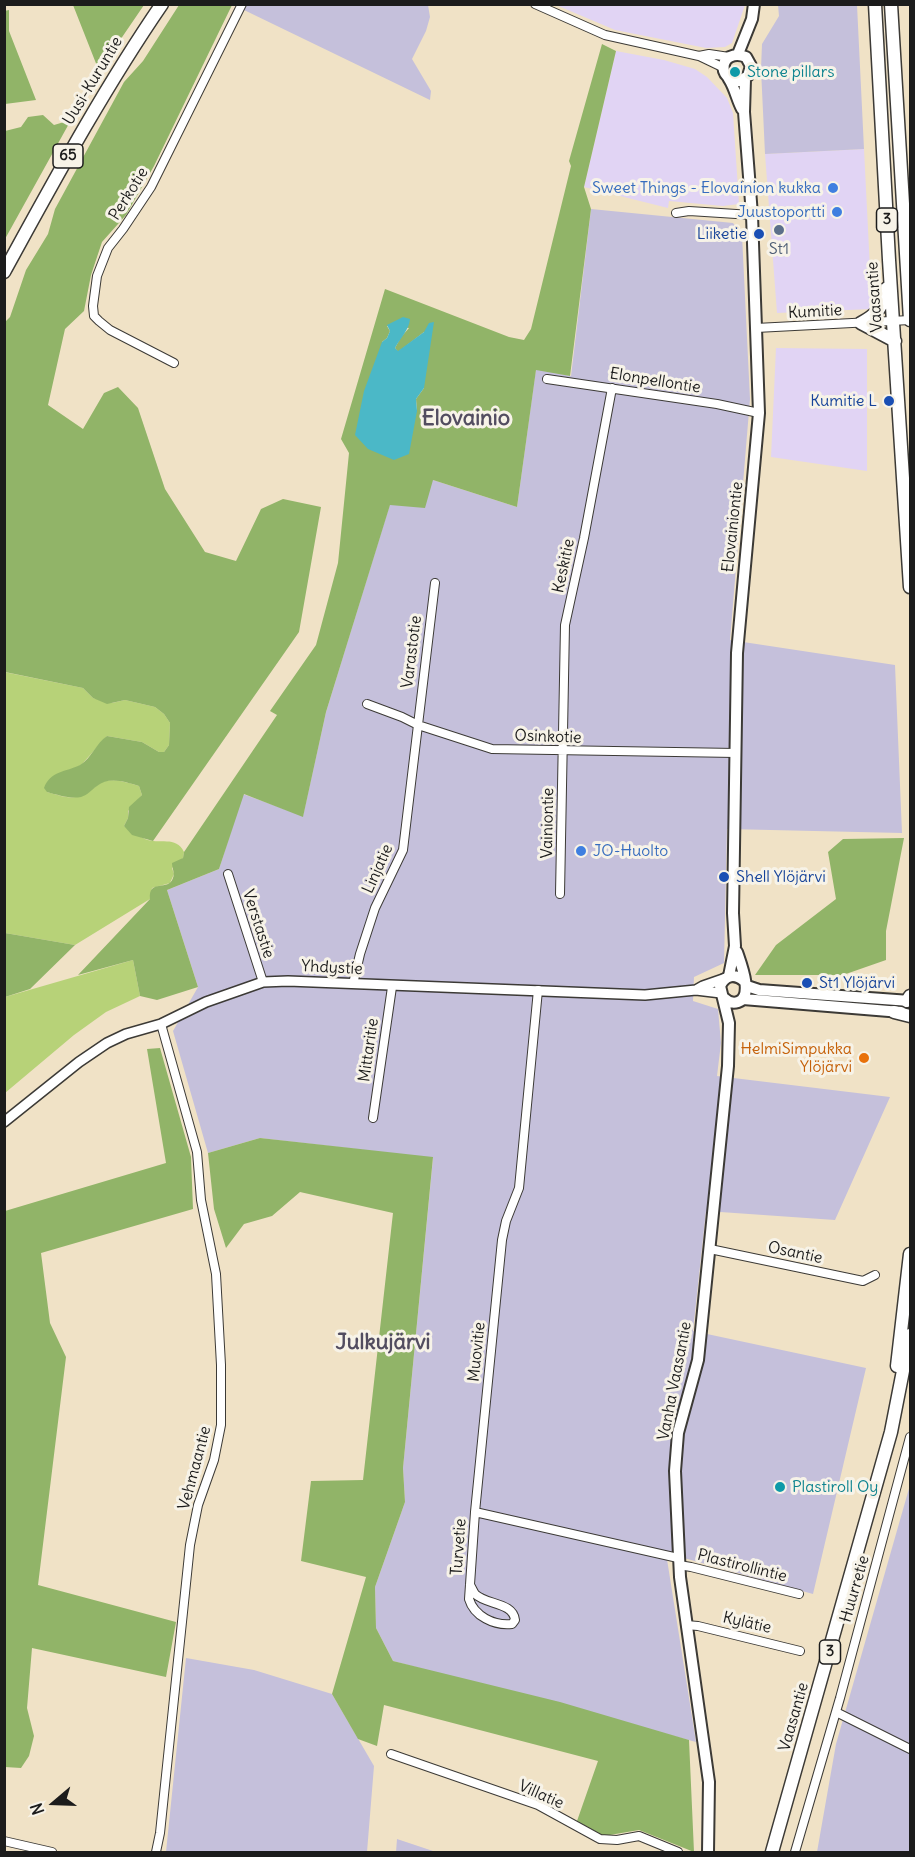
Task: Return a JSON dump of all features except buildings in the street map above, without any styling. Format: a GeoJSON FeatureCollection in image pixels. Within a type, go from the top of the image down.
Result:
{"type":"FeatureCollection","features":[{"type":"Feature","properties":{"kind":"main road","name":"Uusi-Kuruntie"},"geometry":{"type":"LineString","coordinates":[[4,272],[78,138],[135,43],[162,4]]}},
{"type":"Feature","properties":{"kind":"main road"},"geometry":{"type":"LineString","coordinates":[[752,19],[724,68],[729,79],[737,81],[745,79],[751,70],[749,60],[754,4]]}},
{"type":"Feature","properties":{"kind":"main road","name":"Vaasantie"},"geometry":{"type":"LineString","coordinates":[[875,4],[910,587]]}},
{"type":"Feature","properties":{"kind":"main road","name":"Vaasantie"},"geometry":{"type":"LineString","coordinates":[[891,4],[910,320]]}},
{"type":"Feature","properties":{"kind":"main road"},"geometry":{"type":"LineString","coordinates":[[733,55],[749,60]]}},
{"type":"Feature","properties":{"kind":"main road","name":"Elovainiontie"},"geometry":{"type":"LineString","coordinates":[[729,79],[744,112]]}},
{"type":"Feature","properties":{"kind":"main road","name":"Elovainiontie"},"geometry":{"type":"LineString","coordinates":[[745,79],[744,112],[752,215],[759,413],[738,645],[733,913],[735,946],[746,983]]}},
{"type":"Feature","properties":{"kind":"main road"},"geometry":{"type":"LineString","coordinates":[[861,322],[874,315],[884,302],[889,260]]}},
{"type":"Feature","properties":{"kind":"main road"},"geometry":{"type":"LineString","coordinates":[[861,322],[895,340]]}},
{"type":"Feature","properties":{"kind":"main road","name":"Elovainiontie"},"geometry":{"type":"LineString","coordinates":[[728,977],[735,946]]}},
{"type":"Feature","properties":{"kind":"main road"},"geometry":{"type":"LineString","coordinates":[[737,976],[759,990],[910,1005],[894,1012],[731,1002],[722,996],[720,986],[728,977],[737,976]]}},
{"type":"Feature","properties":{"kind":"main road"},"geometry":{"type":"LineString","coordinates":[[740,1001],[747,993],[746,983]]}},
{"type":"Feature","properties":{"kind":"main road","name":"Vanha Vaasantie"},"geometry":{"type":"LineString","coordinates":[[708,1852],[710,1807],[707,1755],[678,1562],[676,1454],[678,1432],[698,1360],[710,1250],[728,1066],[729,1023],[722,996]]}},
{"type":"Feature","properties":{"kind":"main road","name":"Vanha Vaasantie"},"geometry":{"type":"LineString","coordinates":[[729,1023],[740,1001]]}},
{"type":"Feature","properties":{"kind":"main road","name":"Vaasantie"},"geometry":{"type":"LineString","coordinates":[[885,1450],[910,1254]]}},
{"type":"Feature","properties":{"kind":"main road","name":"Vaasantie"},"geometry":{"type":"LineString","coordinates":[[772,1852],[856,1561],[898,1403],[910,1335]]}},
{"type":"Feature","properties":{"kind":"street","name":"Perkotie"},"geometry":{"type":"LineString","coordinates":[[174,363],[110,330],[99,321],[94,315],[93,306],[97,276],[108,248],[123,230],[151,187],[242,4]]}},
{"type":"Feature","properties":{"kind":"street"},"geometry":{"type":"LineString","coordinates":[[535,4],[605,35],[699,56],[724,68]]}},
{"type":"Feature","properties":{"kind":"street"},"geometry":{"type":"LineString","coordinates":[[699,56],[733,55]]}},
{"type":"Feature","properties":{"kind":"street"},"geometry":{"type":"LineString","coordinates":[[676,213],[689,211],[752,215]]}},
{"type":"Feature","properties":{"kind":"street","name":"Kumitie"},"geometry":{"type":"LineString","coordinates":[[756,328],[910,320]]}},
{"type":"Feature","properties":{"kind":"street","name":"Elonpellontie"},"geometry":{"type":"LineString","coordinates":[[548,379],[717,404],[759,413]]}},
{"type":"Feature","properties":{"kind":"street","name":"Keskitie"},"geometry":{"type":"LineString","coordinates":[[563,752],[565,625],[612,388]]}},
{"type":"Feature","properties":{"kind":"street","name":"Varastotie"},"geometry":{"type":"LineString","coordinates":[[418,726],[435,583]]}},
{"type":"Feature","properties":{"kind":"street","name":"Osinkotie"},"geometry":{"type":"LineString","coordinates":[[367,704],[402,717],[418,726],[492,749],[563,752],[736,753]]}},
{"type":"Feature","properties":{"kind":"street","name":"Linjatie"},"geometry":{"type":"LineString","coordinates":[[353,984],[362,946],[375,908],[403,850],[418,726]]}},
{"type":"Feature","properties":{"kind":"street","name":"Vainiontie"},"geometry":{"type":"LineString","coordinates":[[560,894],[563,752]]}},
{"type":"Feature","properties":{"kind":"street","name":"Verstastie"},"geometry":{"type":"LineString","coordinates":[[228,874],[263,982]]}},
{"type":"Feature","properties":{"kind":"street","name":"Yhdystie"},"geometry":{"type":"LineString","coordinates":[[696,990],[728,977]]}},
{"type":"Feature","properties":{"kind":"street","name":"Yhdystie"},"geometry":{"type":"LineString","coordinates":[[4,1122],[107,1042],[161,1024],[206,1002],[263,982],[645,995],[696,990],[722,996]]}},
{"type":"Feature","properties":{"kind":"street","name":"Mittaritie"},"geometry":{"type":"LineString","coordinates":[[373,1118],[392,987]]}},
{"type":"Feature","properties":{"kind":"street","name":"Muovitie"},"geometry":{"type":"LineString","coordinates":[[475,1512],[502,1240],[506,1221],[519,1188],[538,990]]}},
{"type":"Feature","properties":{"kind":"street","name":"Vehmaantie"},"geometry":{"type":"LineString","coordinates":[[156,1852],[160,1833],[190,1545],[198,1505],[214,1460],[221,1425],[221,1365],[216,1274],[201,1200],[197,1152],[161,1024]]}},
{"type":"Feature","properties":{"kind":"street","name":"Osantie"},"geometry":{"type":"LineString","coordinates":[[710,1250],[863,1281],[875,1275]]}},
{"type":"Feature","properties":{"kind":"street","name":"Huurretie"},"geometry":{"type":"LineString","coordinates":[[795,1852],[836,1712],[910,1437]]}},
{"type":"Feature","properties":{"kind":"street"},"geometry":{"type":"LineString","coordinates":[[475,1512],[678,1562]]}},
{"type":"Feature","properties":{"kind":"street","name":"Turvetie"},"geometry":{"type":"LineString","coordinates":[[470,1585],[475,1594],[483,1599],[510,1610],[515,1620],[512,1624],[506,1625],[478,1615],[471,1608],[469,1599],[475,1512]]}},
{"type":"Feature","properties":{"kind":"street","name":"Plastirollintie"},"geometry":{"type":"LineString","coordinates":[[678,1562],[799,1594]]}},
{"type":"Feature","properties":{"kind":"street","name":"Kylätie"},"geometry":{"type":"LineString","coordinates":[[686,1625],[800,1650]]}},
{"type":"Feature","properties":{"kind":"street"},"geometry":{"type":"LineString","coordinates":[[836,1712],[910,1749]]}},
{"type":"Feature","properties":{"kind":"street","name":"Villatie"},"geometry":{"type":"LineString","coordinates":[[391,1754],[538,1805],[600,1839],[617,1840],[639,1836],[678,1852]]}},
{"type":"Feature","properties":{"kind":"street"},"geometry":{"type":"LineString","coordinates":[[4,1842],[52,1852]]}},
{"type":"Feature","properties":{"kind":"shaded area"},"geometry":{"type":"Polygon","coordinates":[[[247,5],[428,5],[430,17],[426,31],[412,59],[431,91],[430,100],[244,10],[247,5]]]}},
{"type":"Feature","properties":{"kind":"shaded area"},"geometry":{"type":"Polygon","coordinates":[[[556,5],[745,5],[732,43],[725,47],[706,48],[615,30],[556,5]]]}},
{"type":"Feature","properties":{"kind":"shaded area"},"geometry":{"type":"Polygon","coordinates":[[[778,5],[857,5],[864,149],[765,154],[762,44],[779,16],[778,5]]]}},
{"type":"Feature","properties":{"kind":"shaded area"},"geometry":{"type":"Polygon","coordinates":[[[616,51],[664,60],[695,69],[707,77],[727,98],[733,113],[739,204],[723,206],[669,201],[668,208],[584,187],[616,51]]]}},
{"type":"Feature","properties":{"kind":"shaded area"},"geometry":{"type":"Polygon","coordinates":[[[864,149],[872,309],[777,313],[765,154],[864,149]]]}},
{"type":"Feature","properties":{"kind":"shaded area"},"geometry":{"type":"Polygon","coordinates":[[[591,209],[733,223],[742,235],[750,399],[730,640],[895,665],[902,833],[727,829],[724,963],[694,977],[693,1001],[718,1009],[721,1043],[717,1076],[890,1097],[835,1220],[706,1211],[693,1331],[866,1368],[813,1594],[666,1553],[696,1742],[393,1661],[376,1628],[375,1587],[405,1502],[403,1468],[433,1158],[260,1138],[208,1153],[173,1031],[198,987],[167,890],[219,869],[243,794],[303,816],[326,712],[390,504],[433,480],[517,507],[536,369],[571,376],[591,209]]]}},
{"type":"Feature","properties":{"kind":"shaded area"},"geometry":{"type":"Polygon","coordinates":[[[776,348],[867,349],[867,471],[771,457],[776,348]]]}},
{"type":"Feature","properties":{"kind":"shaded area"},"geometry":{"type":"Polygon","coordinates":[[[910,1485],[910,1852],[817,1852],[836,1744],[910,1485]]]}},
{"type":"Feature","properties":{"kind":"shaded area"},"geometry":{"type":"Polygon","coordinates":[[[186,1658],[254,1670],[332,1694],[374,1766],[367,1852],[166,1852],[186,1658]]]}},
{"type":"Feature","properties":{"kind":"shaded area"},"geometry":{"type":"Polygon","coordinates":[[[397,1839],[436,1852],[396,1852],[397,1839]]]}},
{"type":"Feature","properties":{"kind":"green space"},"geometry":{"type":"Polygon","coordinates":[[[73,5],[144,5],[99,71],[73,5]]]}},
{"type":"Feature","properties":{"kind":"green space"},"geometry":{"type":"Polygon","coordinates":[[[179,5],[232,5],[154,166],[126,215],[102,242],[91,275],[84,311],[65,329],[48,405],[83,429],[104,393],[118,387],[138,408],[165,489],[205,552],[236,561],[261,509],[283,499],[321,507],[299,632],[153,841],[132,835],[124,826],[128,818],[129,807],[142,795],[139,786],[107,781],[81,797],[47,792],[44,788],[54,775],[84,762],[107,736],[142,742],[159,752],[164,752],[169,745],[170,723],[164,714],[155,707],[125,700],[107,704],[93,698],[83,688],[5,672],[4,323],[10,317],[26,270],[48,234],[55,209],[124,82],[143,61],[179,5]]]}},
{"type":"Feature","properties":{"kind":"green space"},"geometry":{"type":"Polygon","coordinates":[[[9,10],[9,31],[36,100],[5,104],[4,11],[9,10]]]}},
{"type":"Feature","properties":{"kind":"green space"},"geometry":{"type":"Polygon","coordinates":[[[602,44],[616,51],[584,187],[591,209],[570,376],[536,370],[517,507],[433,480],[425,508],[390,505],[326,712],[303,817],[244,794],[219,869],[167,890],[198,987],[157,1000],[140,996],[133,960],[78,975],[150,899],[152,889],[171,882],[174,874],[172,863],[183,858],[184,852],[277,715],[270,711],[316,645],[338,563],[349,453],[341,439],[385,289],[509,337],[524,340],[531,329],[571,166],[569,161],[602,44]],[[387,326],[390,331],[382,342],[417,411],[416,399],[424,388],[424,332],[398,352],[395,348],[409,328],[387,326]]]}},
{"type":"Feature","properties":{"kind":"green space"},"geometry":{"type":"Polygon","coordinates":[[[43,115],[54,125],[71,120],[5,239],[5,131],[21,127],[28,117],[43,115]]]}},
{"type":"Feature","properties":{"kind":"green space"},"geometry":{"type":"Polygon","coordinates":[[[4,672],[83,688],[93,698],[112,703],[125,700],[155,707],[170,723],[169,745],[164,752],[159,752],[142,742],[107,736],[83,763],[47,792],[65,797],[79,796],[102,782],[112,780],[139,786],[142,795],[128,811],[128,818],[124,826],[150,841],[172,842],[181,847],[184,852],[183,858],[172,868],[174,874],[170,883],[152,888],[150,899],[75,945],[5,933],[4,672]]]}},
{"type":"Feature","properties":{"kind":"green space"},"geometry":{"type":"Polygon","coordinates":[[[904,838],[886,931],[886,960],[843,975],[755,975],[776,945],[836,899],[828,852],[843,839],[904,838]]]}},
{"type":"Feature","properties":{"kind":"green space"},"geometry":{"type":"Polygon","coordinates":[[[4,933],[75,945],[30,989],[5,997],[4,933]]]}},
{"type":"Feature","properties":{"kind":"green space"},"geometry":{"type":"Polygon","coordinates":[[[133,960],[140,996],[106,1012],[74,1035],[5,1093],[5,997],[133,960]]]}},
{"type":"Feature","properties":{"kind":"green space"},"geometry":{"type":"Polygon","coordinates":[[[160,1048],[191,1157],[193,1209],[41,1253],[50,1323],[66,1357],[38,1585],[176,1622],[166,1677],[32,1648],[27,1708],[34,1736],[29,1756],[21,1768],[5,1767],[5,1211],[166,1163],[147,1049],[160,1048]]]}},
{"type":"Feature","properties":{"kind":"green space"},"geometry":{"type":"Polygon","coordinates":[[[260,1138],[433,1157],[403,1468],[405,1502],[375,1587],[376,1628],[393,1661],[560,1702],[689,1740],[694,1852],[639,1830],[604,1836],[577,1821],[598,1761],[384,1705],[377,1746],[358,1739],[332,1694],[366,1577],[301,1561],[311,1481],[363,1480],[393,1213],[300,1192],[272,1216],[244,1224],[226,1248],[214,1209],[208,1153],[260,1138]]]}},
{"type":"Feature","properties":{"kind":"water"},"geometry":{"type":"Polygon","coordinates":[[[403,317],[410,319],[395,348],[398,351],[424,332],[429,323],[434,322],[424,388],[416,399],[417,411],[409,454],[394,460],[368,449],[355,435],[364,391],[382,342],[390,331],[387,325],[403,317]]]}},
{"type":"Feature","properties":{"kind":"place","name":"Stone pillars"},"geometry":{"type":"Point","coordinates":[735,72]}},
{"type":"Feature","properties":{"kind":"place","name":"Sweet Things - Elovainion kukka"},"geometry":{"type":"Point","coordinates":[833,188]}},
{"type":"Feature","properties":{"kind":"place","name":"Juustoportti"},"geometry":{"type":"Point","coordinates":[837,212]}},
{"type":"Feature","properties":{"kind":"place","name":"St1"},"geometry":{"type":"Point","coordinates":[779,230]}},
{"type":"Feature","properties":{"kind":"place","name":"Liiketie"},"geometry":{"type":"Point","coordinates":[759,234]}},
{"type":"Feature","properties":{"kind":"place","name":"Kumitie L"},"geometry":{"type":"Point","coordinates":[889,401]}},
{"type":"Feature","properties":{"kind":"place","name":"JO-Huolto"},"geometry":{"type":"Point","coordinates":[581,851]}},
{"type":"Feature","properties":{"kind":"place","name":"Shell Ylöjärvi"},"geometry":{"type":"Point","coordinates":[724,877]}},
{"type":"Feature","properties":{"kind":"place","name":"St1 Ylöjärvi"},"geometry":{"type":"Point","coordinates":[807,983]}},
{"type":"Feature","properties":{"kind":"place","name":"HelmiSimpukka Ylöjärvi"},"geometry":{"type":"Point","coordinates":[864,1058]}},
{"type":"Feature","properties":{"kind":"place","name":"Plastiroll Oy"},"geometry":{"type":"Point","coordinates":[780,1487]}},
{"type":"Feature","properties":{"kind":"district","name":"Elovainio"},"geometry":{"type":"Point","coordinates":[466,419]}},
{"type":"Feature","properties":{"kind":"district","name":"Julkujärvi"},"geometry":{"type":"Point","coordinates":[383,1343]}}]}
